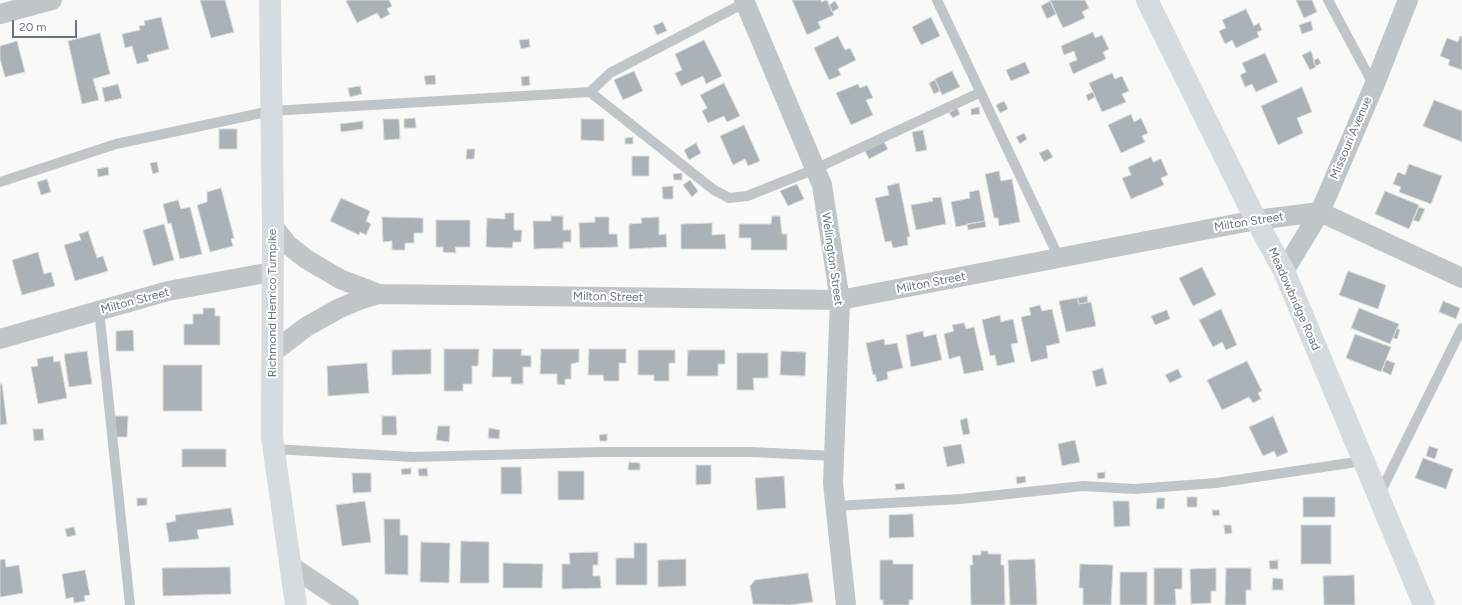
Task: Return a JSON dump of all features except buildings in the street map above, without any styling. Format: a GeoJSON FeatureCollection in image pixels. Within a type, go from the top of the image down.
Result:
{"type":"FeatureCollection","features":[{"type":"Feature","properties":{"kind":"main road","name":"Meadowbridge Road"},"geometry":{"type":"LineString","coordinates":[[1147,0],[1256,220],[1284,271],[1424,605]]}},
{"type":"Feature","properties":{"kind":"main road","name":"Richmond Henrico Turnpike"},"geometry":{"type":"LineString","coordinates":[[272,1],[271,112],[273,226],[271,272],[274,449],[296,605]]}},
{"type":"Feature","properties":{"kind":"street"},"geometry":{"type":"LineString","coordinates":[[0,14],[52,0]]}},
{"type":"Feature","properties":{"kind":"street","name":"Missouri Avenue"},"geometry":{"type":"LineString","coordinates":[[1284,271],[1320,212],[1374,86],[1408,0]]}},
{"type":"Feature","properties":{"kind":"street","name":"Wellington Street"},"geometry":{"type":"LineString","coordinates":[[746,1],[822,185],[840,300],[833,483],[846,605]]}},
{"type":"Feature","properties":{"kind":"street"},"geometry":{"type":"LineString","coordinates":[[1320,212],[1462,278]]}},
{"type":"Feature","properties":{"kind":"street","name":"Milton Street"},"geometry":{"type":"LineString","coordinates":[[272,353],[306,327],[338,309],[359,300],[380,294],[840,300],[1256,220],[1320,212]]}},
{"type":"Feature","properties":{"kind":"street","name":"Milton Street"},"geometry":{"type":"LineString","coordinates":[[273,226],[287,244],[306,259],[340,279],[380,294]]}},
{"type":"Feature","properties":{"kind":"street","name":"Milton Street"},"geometry":{"type":"LineString","coordinates":[[0,339],[168,291],[271,272]]}},
{"type":"Feature","properties":{"kind":"street"},"geometry":{"type":"LineString","coordinates":[[290,566],[349,605]]}},
{"type":"Feature","properties":{"kind":"lane"},"geometry":{"type":"LineString","coordinates":[[937,0],[979,93],[1059,258]]}},
{"type":"Feature","properties":{"kind":"lane"},"geometry":{"type":"LineString","coordinates":[[1328,0],[1374,86]]}},
{"type":"Feature","properties":{"kind":"lane"},"geometry":{"type":"LineString","coordinates":[[0,182],[116,144],[271,112],[590,92],[610,72],[746,1]]}},
{"type":"Feature","properties":{"kind":"lane"},"geometry":{"type":"LineString","coordinates":[[590,92],[714,190],[729,198],[748,196],[815,170],[979,93]]}},
{"type":"Feature","properties":{"kind":"lane"},"geometry":{"type":"LineString","coordinates":[[99,310],[130,605]]}},
{"type":"Feature","properties":{"kind":"lane"},"geometry":{"type":"LineString","coordinates":[[1378,497],[1462,328]]}},
{"type":"Feature","properties":{"kind":"lane"},"geometry":{"type":"LineString","coordinates":[[274,449],[414,457],[602,452],[751,452],[834,456]]}},
{"type":"Feature","properties":{"kind":"lane"},"geometry":{"type":"LineString","coordinates":[[835,506],[961,499],[1083,486],[1134,489],[1216,483],[1363,461]]}}]}
